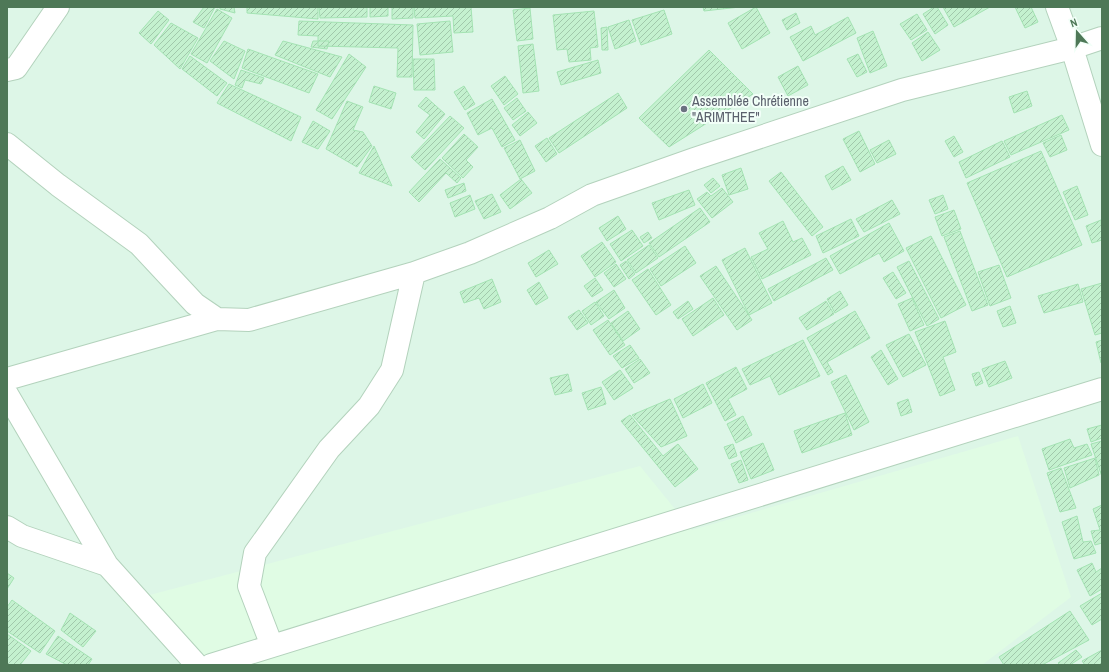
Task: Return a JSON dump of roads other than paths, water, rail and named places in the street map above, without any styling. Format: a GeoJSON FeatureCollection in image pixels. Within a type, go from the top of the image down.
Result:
{"type":"FeatureCollection","features":[{"type":"Feature","properties":{"kind":"street"},"geometry":{"type":"LineString","coordinates":[[7,70],[16,68],[58,7]]}},
{"type":"Feature","properties":{"kind":"street"},"geometry":{"type":"LineString","coordinates":[[1057,7],[1072,48],[1102,145]]}},
{"type":"Feature","properties":{"kind":"street"},"geometry":{"type":"LineString","coordinates":[[7,379],[217,319],[249,320],[414,273],[470,253],[550,218],[592,195],[694,158],[902,90],[1072,48],[1102,38]]}},
{"type":"Feature","properties":{"kind":"street"},"geometry":{"type":"LineString","coordinates":[[7,144],[58,185],[139,244],[195,304],[217,319]]}},
{"type":"Feature","properties":{"kind":"street"},"geometry":{"type":"LineString","coordinates":[[272,646],[248,586],[255,553],[329,449],[369,406],[392,370],[414,273]]}},
{"type":"Feature","properties":{"kind":"street"},"geometry":{"type":"LineString","coordinates":[[211,665],[1102,389]]}},
{"type":"Feature","properties":{"kind":"street"},"geometry":{"type":"LineString","coordinates":[[7,394],[107,565],[197,665]]}},
{"type":"Feature","properties":{"kind":"street"},"geometry":{"type":"LineString","coordinates":[[7,528],[22,536],[107,565]]}},
{"type":"Feature","properties":{"kind":"place","name":"Assemblée Chrétienne \"ARIMTHEE\""},"geometry":{"type":"Point","coordinates":[684,109]}}]}
